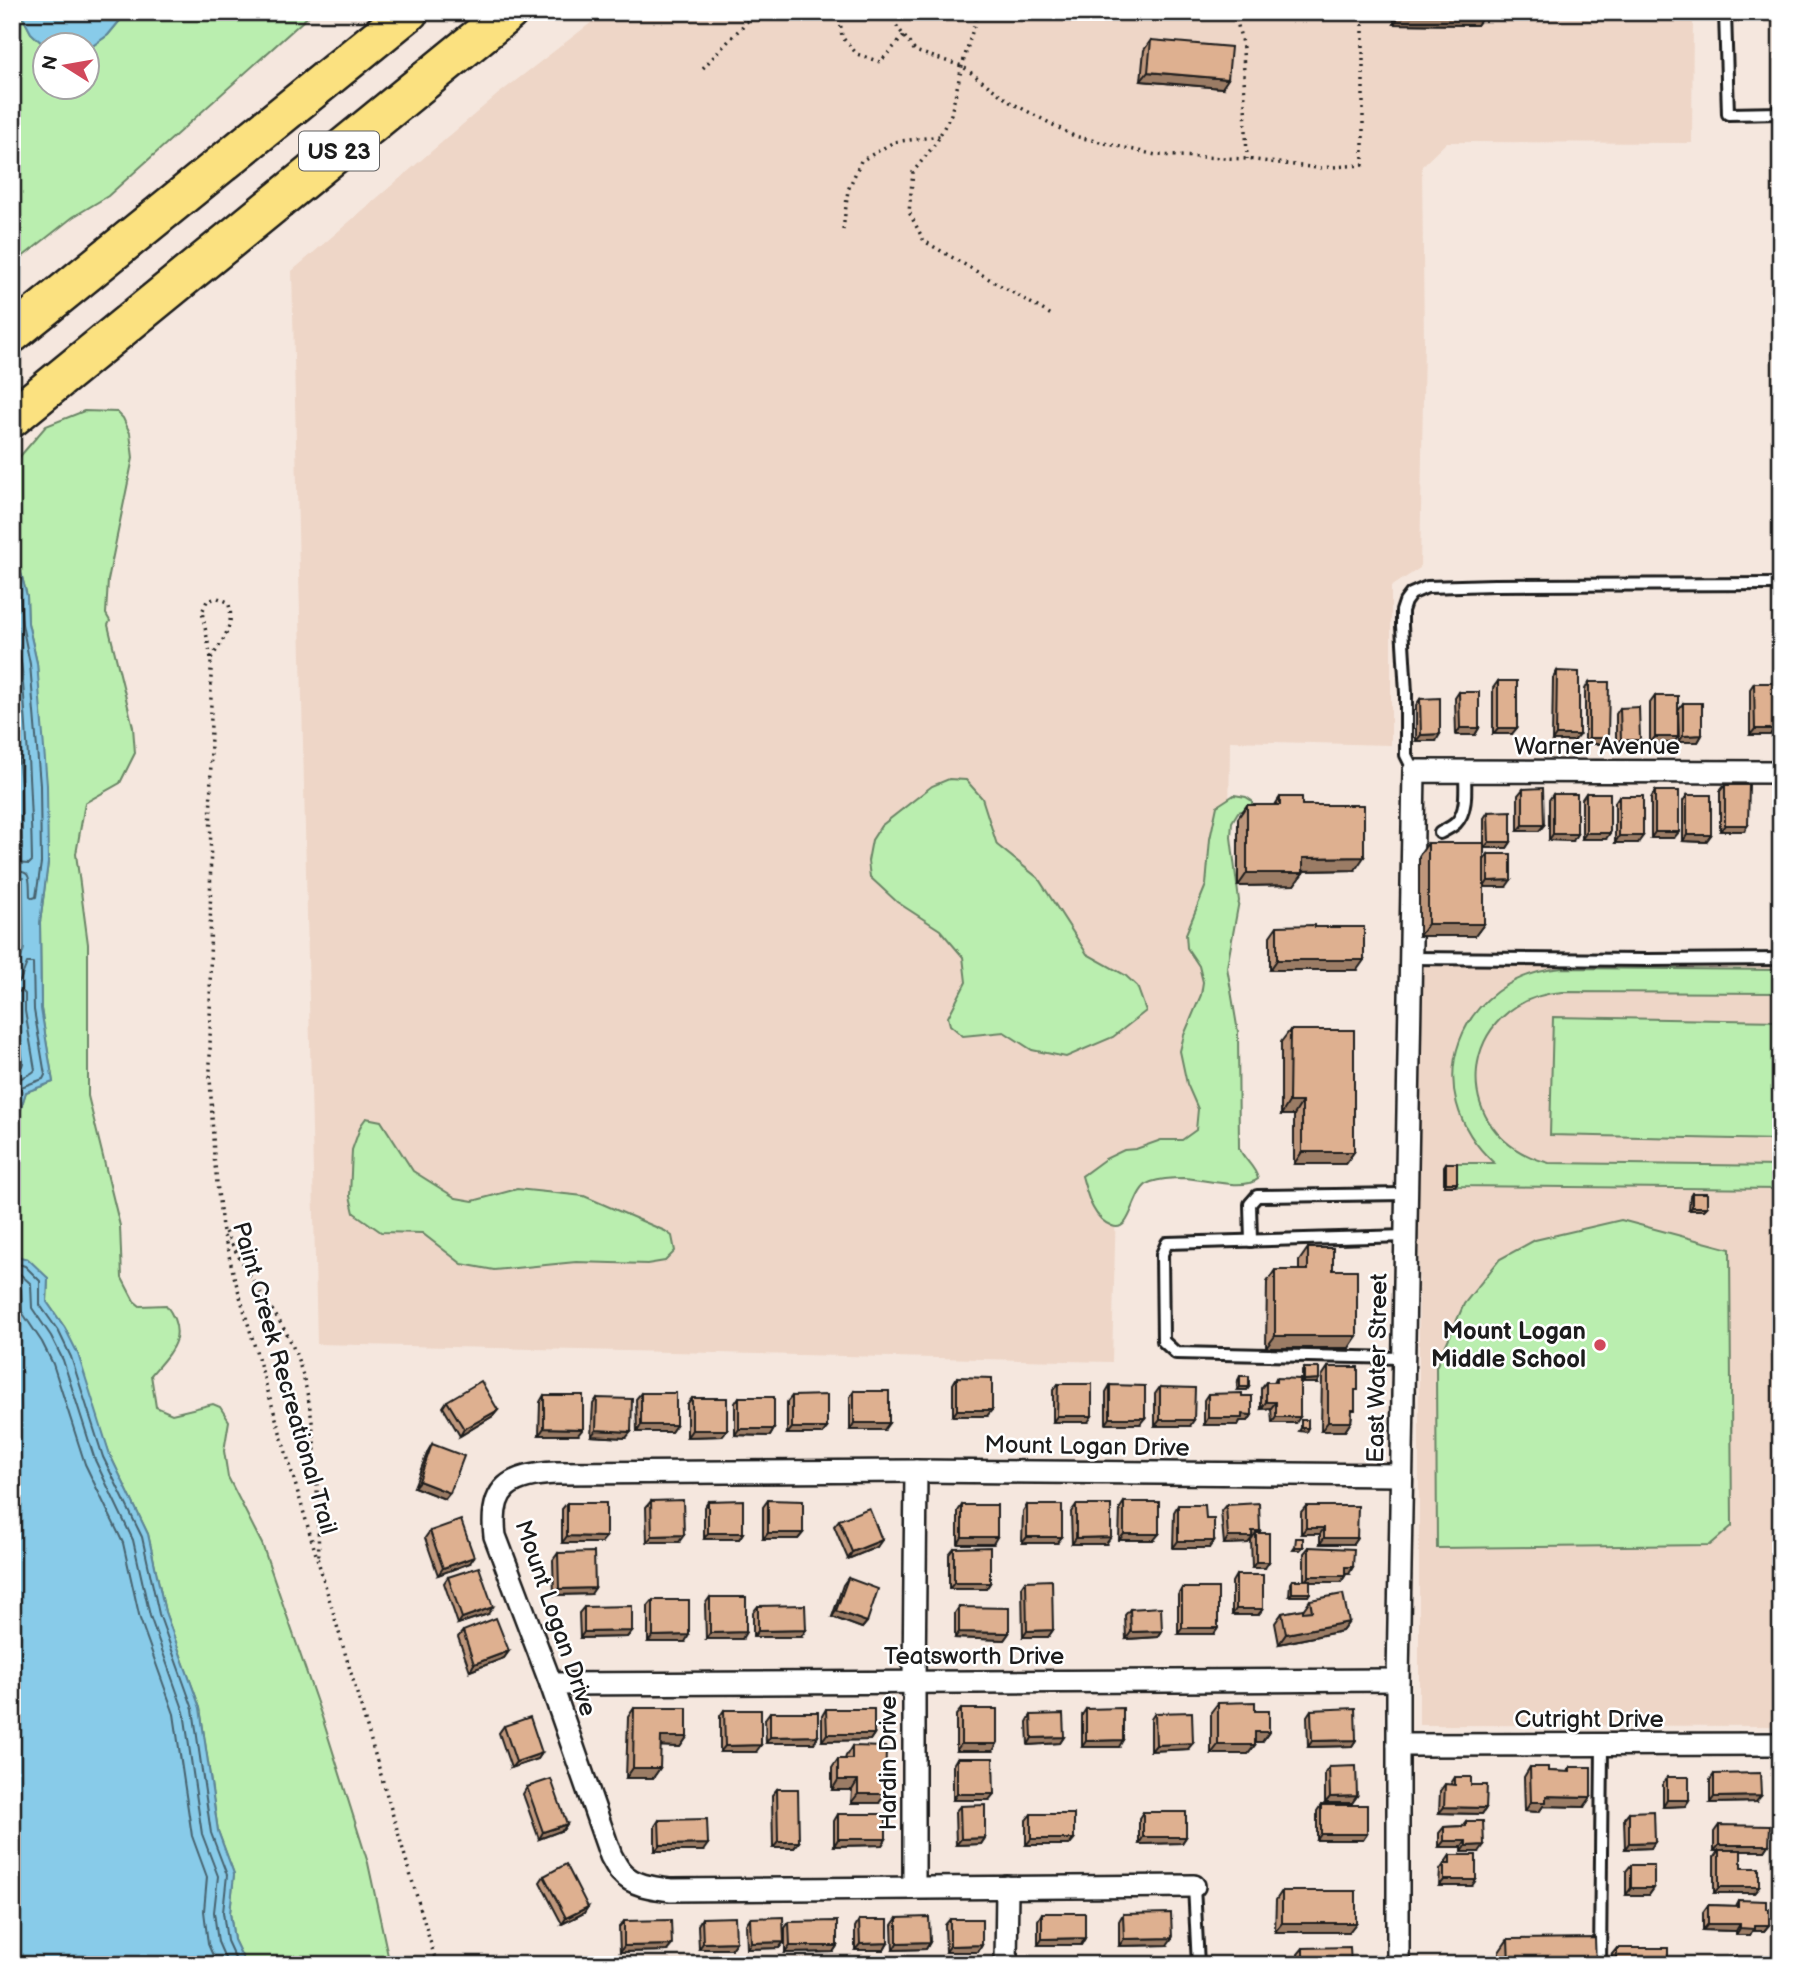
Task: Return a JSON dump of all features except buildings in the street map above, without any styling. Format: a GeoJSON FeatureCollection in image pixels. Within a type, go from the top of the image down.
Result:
{"type":"FeatureCollection","features":[{"type":"Feature","properties":{"kind":"highway","name":"US 23"},"geometry":{"type":"LineString","coordinates":[[12,334],[409,12]]}},
{"type":"Feature","properties":{"kind":"highway","name":"US 23"},"geometry":{"type":"LineString","coordinates":[[12,418],[509,12]]}},
{"type":"Feature","properties":{"kind":"street","name":"Warner Avenue"},"geometry":{"type":"LineString","coordinates":[[1414,771],[1781,772]]}},
{"type":"Feature","properties":{"kind":"street","name":"East Water Street"},"geometry":{"type":"LineString","coordinates":[[1398,1965],[1402,1358],[1414,771]]}},
{"type":"Feature","properties":{"kind":"street","name":"Mount Logan Drive"},"geometry":{"type":"LineString","coordinates":[[1194,1886],[671,1890],[635,1882],[621,1873],[611,1856],[551,1684],[495,1536],[493,1518],[496,1502],[504,1488],[519,1478],[556,1473],[916,1471],[1401,1475]]}},
{"type":"Feature","properties":{"kind":"street","name":"Hardin Drive"},"geometry":{"type":"LineString","coordinates":[[914,1888],[916,1471]]}},
{"type":"Feature","properties":{"kind":"street","name":"Teatsworth Drive"},"geometry":{"type":"LineString","coordinates":[[551,1684],[1398,1680]]}},
{"type":"Feature","properties":{"kind":"street","name":"Cutright Drive"},"geometry":{"type":"LineString","coordinates":[[1398,1745],[1781,1744]]}},
{"type":"Feature","properties":{"kind":"street"},"geometry":{"type":"LineString","coordinates":[[1006,1965],[1007,1887]]}},
{"type":"Feature","properties":{"kind":"lane"},"geometry":{"type":"LineString","coordinates":[[1725,12],[1728,114],[1781,113]]}},
{"type":"Feature","properties":{"kind":"lane"},"geometry":{"type":"LineString","coordinates":[[1414,771],[1406,755],[1402,626],[1402,611],[1411,594],[1427,587],[1494,585],[1781,584]]}},
{"type":"Feature","properties":{"kind":"lane"},"geometry":{"type":"LineString","coordinates":[[1440,833],[1455,824],[1462,813],[1465,772]]}},
{"type":"Feature","properties":{"kind":"lane"},"geometry":{"type":"LineString","coordinates":[[1410,958],[1781,959]]}},
{"type":"Feature","properties":{"kind":"lane"},"geometry":{"type":"LineString","coordinates":[[1251,1241],[1250,1204],[1257,1196],[1406,1194]]}},
{"type":"Feature","properties":{"kind":"lane"},"geometry":{"type":"LineString","coordinates":[[1402,1358],[1176,1353],[1163,1341],[1161,1254],[1167,1243],[1406,1236]]}},
{"type":"Feature","properties":{"kind":"lane"},"geometry":{"type":"LineString","coordinates":[[1600,1965],[1602,1745]]}},
{"type":"Feature","properties":{"kind":"lane"},"geometry":{"type":"LineString","coordinates":[[1194,1886],[1198,1965]]}},
{"type":"Feature","properties":{"kind":"path"},"geometry":{"type":"LineString","coordinates":[[703,68],[756,12]]}},
{"type":"Feature","properties":{"kind":"path"},"geometry":{"type":"LineString","coordinates":[[839,12],[842,37],[857,54],[880,62],[904,36]]}},
{"type":"Feature","properties":{"kind":"path"},"geometry":{"type":"LineString","coordinates":[[894,12],[896,25],[915,51],[962,66],[1010,102],[1074,136],[1156,155],[1247,159],[1317,168],[1363,165],[1363,12]]}},
{"type":"Feature","properties":{"kind":"path"},"geometry":{"type":"LineString","coordinates":[[978,12],[951,114],[936,143],[913,172],[909,212],[925,241],[1054,316]]}},
{"type":"Feature","properties":{"kind":"path"},"geometry":{"type":"LineString","coordinates":[[1235,12],[1243,48],[1247,159]]}},
{"type":"Feature","properties":{"kind":"path"},"geometry":{"type":"LineString","coordinates":[[843,230],[848,190],[861,160],[894,142],[940,136]]}},
{"type":"Feature","properties":{"kind":"path","name":"Paint Creek Recreational Trail"},"geometry":{"type":"LineString","coordinates":[[211,658],[229,627],[232,612],[228,602],[218,598],[207,601],[202,611],[211,658],[210,1077],[214,1156],[222,1227],[234,1276],[437,1965]]}},
{"type":"Feature","properties":{"kind":"path"},"geometry":{"type":"LineString","coordinates":[[222,1227],[288,1336],[300,1365],[307,1393],[316,1464],[319,1563]]}},
{"type":"Feature","properties":{"kind":"shaded area"},"geometry":{"type":"Polygon","coordinates":[[[605,12],[1693,12],[1692,143],[1447,142],[1422,166],[1424,342],[1420,568],[1391,587],[1391,745],[1230,741],[1225,1162],[1117,1166],[1112,1362],[317,1344],[292,271],[497,95],[605,12]]]}},
{"type":"Feature","properties":{"kind":"shaded area","name":"Mount Logan Middle School"},"geometry":{"type":"Polygon","coordinates":[[[1781,963],[1781,1726],[1419,1725],[1419,964],[1781,963]]]}},
{"type":"Feature","properties":{"kind":"green space"},"geometry":{"type":"Polygon","coordinates":[[[12,12],[20,12],[32,34],[32,102],[102,102],[102,39],[127,12],[313,12],[108,196],[73,217],[21,258],[12,262],[12,12]]]}},
{"type":"Feature","properties":{"kind":"green space"},"geometry":{"type":"Polygon","coordinates":[[[84,411],[117,412],[130,433],[133,458],[108,580],[106,614],[110,621],[108,625],[133,727],[135,753],[120,783],[85,803],[76,854],[88,944],[88,1096],[120,1226],[122,1278],[134,1301],[140,1306],[166,1305],[176,1326],[175,1343],[151,1375],[156,1407],[172,1414],[213,1404],[220,1407],[229,1421],[224,1451],[228,1477],[262,1544],[322,1717],[368,1863],[390,1965],[246,1965],[234,1940],[230,1913],[234,1874],[218,1831],[200,1708],[165,1612],[148,1534],[110,1455],[65,1328],[47,1302],[48,1278],[12,1255],[12,1180],[21,1161],[14,1130],[26,1092],[53,1082],[41,1009],[40,922],[48,863],[37,663],[28,623],[27,596],[12,539],[16,461],[46,426],[84,411]]]}},
{"type":"Feature","properties":{"kind":"green space"},"geometry":{"type":"Polygon","coordinates":[[[949,779],[966,780],[982,798],[997,845],[1038,878],[1087,954],[1125,975],[1137,986],[1146,1011],[1113,1037],[1066,1057],[1032,1050],[1004,1032],[963,1036],[950,1025],[948,1017],[966,982],[963,957],[940,930],[897,902],[870,877],[868,861],[872,840],[881,826],[932,786],[949,779]]]}},
{"type":"Feature","properties":{"kind":"green space"},"geometry":{"type":"Polygon","coordinates":[[[1234,795],[1252,801],[1252,808],[1238,812],[1232,822],[1231,837],[1239,901],[1227,967],[1238,1032],[1239,1148],[1258,1179],[1243,1184],[1184,1178],[1151,1182],[1139,1193],[1124,1223],[1119,1227],[1112,1226],[1105,1223],[1095,1212],[1082,1176],[1105,1159],[1124,1150],[1136,1149],[1161,1140],[1182,1140],[1196,1130],[1198,1109],[1187,1084],[1180,1051],[1201,995],[1203,982],[1199,966],[1187,948],[1186,934],[1206,885],[1210,839],[1217,806],[1234,795]]]}},
{"type":"Feature","properties":{"kind":"green space"},"geometry":{"type":"Polygon","coordinates":[[[1563,968],[1781,970],[1781,993],[1563,992],[1528,1000],[1501,1018],[1484,1042],[1477,1070],[1479,1099],[1492,1126],[1515,1148],[1549,1163],[1781,1166],[1781,1189],[1457,1186],[1457,1163],[1494,1163],[1470,1134],[1457,1103],[1453,1072],[1460,1042],[1474,1014],[1497,992],[1527,976],[1563,968]]]}},
{"type":"Feature","properties":{"kind":"green space"},"geometry":{"type":"Polygon","coordinates":[[[1553,1017],[1781,1021],[1781,1140],[1550,1135],[1553,1017]]]}},
{"type":"Feature","properties":{"kind":"green space"},"geometry":{"type":"Polygon","coordinates":[[[366,1118],[381,1121],[413,1171],[456,1198],[473,1201],[517,1189],[584,1196],[665,1231],[672,1236],[675,1251],[665,1261],[647,1264],[576,1262],[494,1270],[462,1264],[422,1233],[381,1232],[354,1213],[350,1196],[352,1150],[366,1118]]]}},
{"type":"Feature","properties":{"kind":"green space"},"geometry":{"type":"Polygon","coordinates":[[[1621,1220],[1730,1249],[1732,1526],[1710,1545],[1437,1548],[1436,1367],[1464,1304],[1500,1259],[1535,1240],[1621,1220]]]}},
{"type":"Feature","properties":{"kind":"water"},"geometry":{"type":"Polygon","coordinates":[[[20,12],[127,12],[102,39],[102,32],[31,33],[20,12]]]}},
{"type":"Feature","properties":{"kind":"water"},"geometry":{"type":"Polygon","coordinates":[[[12,539],[27,596],[28,623],[37,663],[47,785],[48,863],[40,922],[41,1009],[53,1082],[26,1092],[14,1130],[21,1161],[12,1180],[12,986],[24,949],[23,878],[14,879],[12,883],[12,816],[15,811],[12,775],[12,539]]]}},
{"type":"Feature","properties":{"kind":"water"},"geometry":{"type":"Polygon","coordinates":[[[12,1255],[28,1259],[48,1278],[47,1302],[65,1328],[78,1354],[110,1455],[148,1534],[165,1612],[200,1708],[218,1831],[234,1874],[230,1913],[234,1940],[246,1965],[12,1965],[12,1255]]]}},
{"type":"Feature","properties":{"kind":"place","name":"Mount Logan Middle School"},"geometry":{"type":"Point","coordinates":[1600,1345]}}]}
